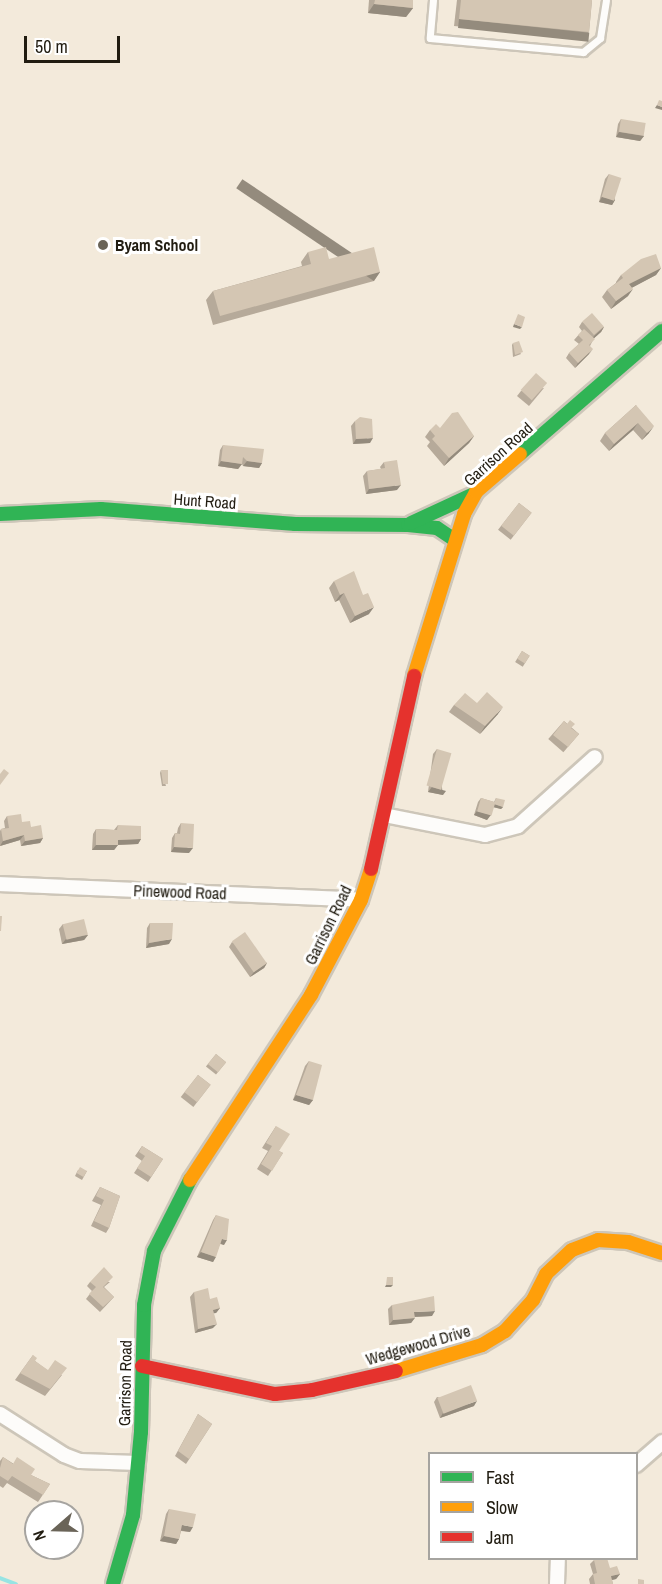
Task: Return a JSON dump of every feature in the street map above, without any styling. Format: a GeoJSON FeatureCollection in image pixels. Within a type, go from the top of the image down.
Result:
{"type":"FeatureCollection","features":[{"type":"Feature","properties":{"kind":"street","name":"Garrison Road"},"geometry":{"type":"LineString","coordinates":[[113,1584],[133,1515],[148,1276],[165,1224],[310,995],[361,900],[384,814],[422,646],[454,540],[476,492],[662,331]]}},
{"type":"Feature","properties":{"kind":"street","name":"Hunt Road"},"geometry":{"type":"LineString","coordinates":[[408,525],[476,492]]}},
{"type":"Feature","properties":{"kind":"street","name":"Hunt Road"},"geometry":{"type":"LineString","coordinates":[[0,514],[101,509],[296,524],[408,525],[437,528],[454,540]]}},
{"type":"Feature","properties":{"kind":"street"},"geometry":{"type":"LineString","coordinates":[[384,814],[485,835],[518,826],[595,757]]}},
{"type":"Feature","properties":{"kind":"street","name":"Pinewood Road"},"geometry":{"type":"LineString","coordinates":[[0,884],[361,900]]}},
{"type":"Feature","properties":{"kind":"street","name":"Wedgewood Drive"},"geometry":{"type":"LineString","coordinates":[[142,1366],[275,1394],[312,1390],[399,1370],[482,1345],[505,1331],[533,1300],[546,1274],[572,1250],[598,1240],[628,1242],[662,1253]]}},
{"type":"Feature","properties":{"kind":"street"},"geometry":{"type":"LineString","coordinates":[[0,1414],[49,1448],[72,1458],[138,1463]]}},
{"type":"Feature","properties":{"kind":"street"},"geometry":{"type":"LineString","coordinates":[[638,1463],[662,1442]]}},
{"type":"Feature","properties":{"kind":"street"},"geometry":{"type":"LineString","coordinates":[[557,1584],[558,1560]]}},
{"type":"Feature","properties":{"kind":"lane"},"geometry":{"type":"LineString","coordinates":[[433,0],[430,38],[583,52],[600,38],[606,0]]}},
{"type":"Feature","properties":{"kind":"building"},"geometry":{"type":"Polygon","coordinates":[[[375,0],[413,0],[413,8],[374,4],[375,0]]]}},
{"type":"Feature","properties":{"kind":"building"},"geometry":{"type":"Polygon","coordinates":[[[461,0],[592,0],[589,32],[459,19],[461,0]]]}},
{"type":"Feature","properties":{"kind":"building"},"geometry":{"type":"Polygon","coordinates":[[[659,100],[662,101],[662,107],[657,105],[659,100]]]}},
{"type":"Feature","properties":{"kind":"building"},"geometry":{"type":"Polygon","coordinates":[[[621,119],[646,123],[644,136],[619,132],[621,119]]]}},
{"type":"Feature","properties":{"kind":"building"},"geometry":{"type":"Polygon","coordinates":[[[609,174],[621,178],[614,201],[602,197],[609,174]]]}},
{"type":"Feature","properties":{"kind":"building"},"geometry":{"type":"Polygon","coordinates":[[[326,247],[329,259],[374,247],[380,272],[220,316],[213,291],[311,264],[308,252],[326,247]]]}},
{"type":"Feature","properties":{"kind":"building"},"geometry":{"type":"Polygon","coordinates":[[[656,254],[661,268],[629,284],[633,289],[616,301],[607,290],[623,278],[621,275],[641,259],[656,254]]]}},
{"type":"Feature","properties":{"kind":"building"},"geometry":{"type":"Polygon","coordinates":[[[592,313],[604,327],[594,335],[582,322],[592,313]]]}},
{"type":"Feature","properties":{"kind":"building"},"geometry":{"type":"Polygon","coordinates":[[[518,314],[525,317],[522,327],[514,324],[518,314]]]}},
{"type":"Feature","properties":{"kind":"building"},"geometry":{"type":"Polygon","coordinates":[[[584,329],[595,339],[589,345],[593,349],[578,363],[569,353],[583,340],[578,335],[584,329]]]}},
{"type":"Feature","properties":{"kind":"building"},"geometry":{"type":"Polygon","coordinates":[[[519,341],[523,352],[515,355],[513,343],[519,341]]]}},
{"type":"Feature","properties":{"kind":"building"},"geometry":{"type":"Polygon","coordinates":[[[536,373],[547,383],[532,400],[521,390],[536,373]]]}},
{"type":"Feature","properties":{"kind":"building"},"geometry":{"type":"Polygon","coordinates":[[[636,405],[654,426],[647,433],[638,423],[614,444],[605,433],[636,405]]]}},
{"type":"Feature","properties":{"kind":"building"},"geometry":{"type":"Polygon","coordinates":[[[458,412],[474,436],[449,458],[432,439],[435,436],[430,430],[436,424],[440,428],[452,413],[458,412]]]}},
{"type":"Feature","properties":{"kind":"building"},"geometry":{"type":"Polygon","coordinates":[[[360,417],[372,419],[373,438],[356,439],[355,421],[360,417]]]}},
{"type":"Feature","properties":{"kind":"building"},"geometry":{"type":"Polygon","coordinates":[[[223,445],[264,449],[262,463],[247,461],[243,457],[242,464],[221,461],[223,445]]]}},
{"type":"Feature","properties":{"kind":"building"},"geometry":{"type":"Polygon","coordinates":[[[397,460],[401,485],[369,489],[367,471],[385,468],[384,462],[397,460]]]}},
{"type":"Feature","properties":{"kind":"building"},"geometry":{"type":"Polygon","coordinates":[[[519,503],[532,513],[514,536],[501,526],[519,503]]]}},
{"type":"Feature","properties":{"kind":"building"},"geometry":{"type":"Polygon","coordinates":[[[354,571],[363,595],[368,593],[374,607],[355,616],[344,593],[340,595],[334,581],[354,571]]]}},
{"type":"Feature","properties":{"kind":"building"},"geometry":{"type":"Polygon","coordinates":[[[522,651],[530,656],[525,663],[517,659],[522,651]]]}},
{"type":"Feature","properties":{"kind":"building"},"geometry":{"type":"Polygon","coordinates":[[[487,692],[503,707],[485,726],[454,705],[465,693],[477,703],[487,692]]]}},
{"type":"Feature","properties":{"kind":"building"},"geometry":{"type":"Polygon","coordinates":[[[570,720],[575,724],[571,728],[579,734],[568,747],[553,735],[564,721],[567,724],[570,720]]]}},
{"type":"Feature","properties":{"kind":"building"},"geometry":{"type":"Polygon","coordinates":[[[437,749],[451,753],[441,790],[427,786],[437,749]]]}},
{"type":"Feature","properties":{"kind":"building"},"geometry":{"type":"Polygon","coordinates":[[[4,769],[9,773],[0,785],[0,774],[4,769]]]}},
{"type":"Feature","properties":{"kind":"building"},"geometry":{"type":"Polygon","coordinates":[[[161,770],[168,770],[168,784],[163,784],[161,770]]]}},
{"type":"Feature","properties":{"kind":"building"},"geometry":{"type":"Polygon","coordinates":[[[481,798],[495,802],[492,816],[477,811],[481,798]]]}},
{"type":"Feature","properties":{"kind":"building"},"geometry":{"type":"Polygon","coordinates":[[[496,798],[505,800],[503,807],[494,804],[496,798]]]}},
{"type":"Feature","properties":{"kind":"building"},"geometry":{"type":"Polygon","coordinates":[[[21,814],[22,822],[30,821],[31,827],[41,825],[43,838],[25,841],[24,835],[3,841],[1,829],[9,828],[7,816],[21,814]]]}},
{"type":"Feature","properties":{"kind":"building"},"geometry":{"type":"Polygon","coordinates":[[[181,823],[194,824],[193,848],[174,847],[175,833],[180,834],[181,823]]]}},
{"type":"Feature","properties":{"kind":"building"},"geometry":{"type":"Polygon","coordinates":[[[118,825],[141,826],[141,839],[118,840],[118,845],[96,845],[96,829],[117,830],[118,825]]]}},
{"type":"Feature","properties":{"kind":"building"},"geometry":{"type":"Polygon","coordinates":[[[84,919],[88,935],[67,940],[63,924],[84,919]]]}},
{"type":"Feature","properties":{"kind":"building"},"geometry":{"type":"Polygon","coordinates":[[[150,923],[173,923],[172,939],[149,943],[150,923]]]}},
{"type":"Feature","properties":{"kind":"building"},"geometry":{"type":"Polygon","coordinates":[[[245,932],[267,963],[254,972],[232,941],[245,932]]]}},
{"type":"Feature","properties":{"kind":"building"},"geometry":{"type":"Polygon","coordinates":[[[216,1054],[226,1062],[218,1072],[208,1064],[216,1054]]]}},
{"type":"Feature","properties":{"kind":"building"},"geometry":{"type":"Polygon","coordinates":[[[309,1061],[322,1065],[313,1100],[296,1095],[309,1061]]]}},
{"type":"Feature","properties":{"kind":"building"},"geometry":{"type":"Polygon","coordinates":[[[198,1075],[211,1085],[197,1102],[184,1092],[198,1075]]]}},
{"type":"Feature","properties":{"kind":"building"},"geometry":{"type":"Polygon","coordinates":[[[276,1126],[290,1134],[279,1151],[283,1153],[272,1171],[261,1164],[272,1146],[266,1143],[276,1126]]]}},
{"type":"Feature","properties":{"kind":"building"},"geometry":{"type":"Polygon","coordinates":[[[142,1146],[163,1159],[151,1177],[137,1168],[145,1156],[139,1152],[142,1146]]]}},
{"type":"Feature","properties":{"kind":"building"},"geometry":{"type":"Polygon","coordinates":[[[80,1167],[87,1171],[83,1177],[76,1173],[80,1167]]]}},
{"type":"Feature","properties":{"kind":"building"},"geometry":{"type":"Polygon","coordinates":[[[100,1187],[120,1196],[109,1228],[94,1221],[104,1200],[96,1196],[100,1187]]]}},
{"type":"Feature","properties":{"kind":"building"},"geometry":{"type":"Polygon","coordinates":[[[216,1215],[229,1219],[227,1240],[222,1239],[216,1257],[201,1252],[216,1215]]]}},
{"type":"Feature","properties":{"kind":"building"},"geometry":{"type":"Polygon","coordinates":[[[104,1267],[113,1277],[103,1287],[114,1297],[103,1307],[89,1294],[96,1287],[90,1282],[104,1267]]]}},
{"type":"Feature","properties":{"kind":"building"},"geometry":{"type":"Polygon","coordinates":[[[387,1277],[393,1277],[393,1285],[386,1285],[387,1277]]]}},
{"type":"Feature","properties":{"kind":"building"},"geometry":{"type":"Polygon","coordinates":[[[208,1288],[210,1299],[217,1297],[220,1308],[213,1310],[217,1324],[198,1329],[194,1292],[208,1288]]]}},
{"type":"Feature","properties":{"kind":"building"},"geometry":{"type":"Polygon","coordinates":[[[434,1296],[435,1311],[414,1312],[415,1318],[393,1320],[392,1305],[434,1296]]]}},
{"type":"Feature","properties":{"kind":"building"},"geometry":{"type":"Polygon","coordinates":[[[33,1355],[37,1358],[35,1361],[48,1370],[55,1360],[67,1368],[50,1389],[20,1373],[33,1355]]]}},
{"type":"Feature","properties":{"kind":"building"},"geometry":{"type":"Polygon","coordinates":[[[471,1385],[477,1401],[443,1414],[437,1398],[471,1385]]]}},
{"type":"Feature","properties":{"kind":"building"},"geometry":{"type":"Polygon","coordinates":[[[198,1414],[212,1424],[189,1459],[178,1451],[198,1414]]]}},
{"type":"Feature","properties":{"kind":"building"},"geometry":{"type":"Polygon","coordinates":[[[3,1457],[13,1464],[17,1457],[35,1469],[31,1475],[50,1484],[43,1495],[12,1476],[8,1481],[0,1476],[3,1457]]]}},
{"type":"Feature","properties":{"kind":"building"},"geometry":{"type":"Polygon","coordinates":[[[169,1509],[196,1514],[193,1527],[182,1525],[179,1539],[164,1536],[169,1509]]]}},
{"type":"Feature","properties":{"kind":"building"},"geometry":{"type":"Polygon","coordinates":[[[594,1560],[608,1560],[610,1568],[617,1566],[620,1574],[611,1576],[613,1584],[595,1584],[593,1574],[597,1573],[594,1560]]]}},
{"type":"Feature","properties":{"kind":"building"},"geometry":{"type":"Polygon","coordinates":[[[638,1579],[644,1580],[644,1584],[638,1584],[638,1579]]]}},
{"type":"Feature","properties":{"kind":"waterway"},"geometry":{"type":"LineString","coordinates":[[0,1578],[16,1584]]}},
{"type":"Feature","properties":{"kind":"traffic: fast"},"geometry":{"type":"LineString","coordinates":[[520,454],[662,331]]}},
{"type":"Feature","properties":{"kind":"traffic: fast"},"geometry":{"type":"LineString","coordinates":[[411,523],[474,494]]}},
{"type":"Feature","properties":{"kind":"traffic: fast"},"geometry":{"type":"LineString","coordinates":[[0,514],[101,509],[295,524],[408,525],[437,528],[455,540]]}},
{"type":"Feature","properties":{"kind":"traffic: fast"},"geometry":{"type":"LineString","coordinates":[[113,1584],[133,1515],[141,1432],[144,1305],[154,1251],[190,1180]]}},
{"type":"Feature","properties":{"kind":"traffic: slow"},"geometry":{"type":"LineString","coordinates":[[414,676],[464,514],[476,492],[520,454]]}},
{"type":"Feature","properties":{"kind":"traffic: slow"},"geometry":{"type":"LineString","coordinates":[[190,1180],[311,995],[361,900],[371,869]]}},
{"type":"Feature","properties":{"kind":"traffic: slow"},"geometry":{"type":"LineString","coordinates":[[396,1371],[482,1345],[505,1331],[533,1300],[546,1274],[572,1250],[598,1240],[628,1242],[662,1253]]}},
{"type":"Feature","properties":{"kind":"traffic: jam"},"geometry":{"type":"LineString","coordinates":[[371,869],[414,676]]}},
{"type":"Feature","properties":{"kind":"traffic: jam"},"geometry":{"type":"LineString","coordinates":[[142,1366],[275,1394],[312,1390],[396,1371]]}},
{"type":"Feature","properties":{"kind":"place","name":"Byam School"},"geometry":{"type":"Point","coordinates":[103,245]}}]}
